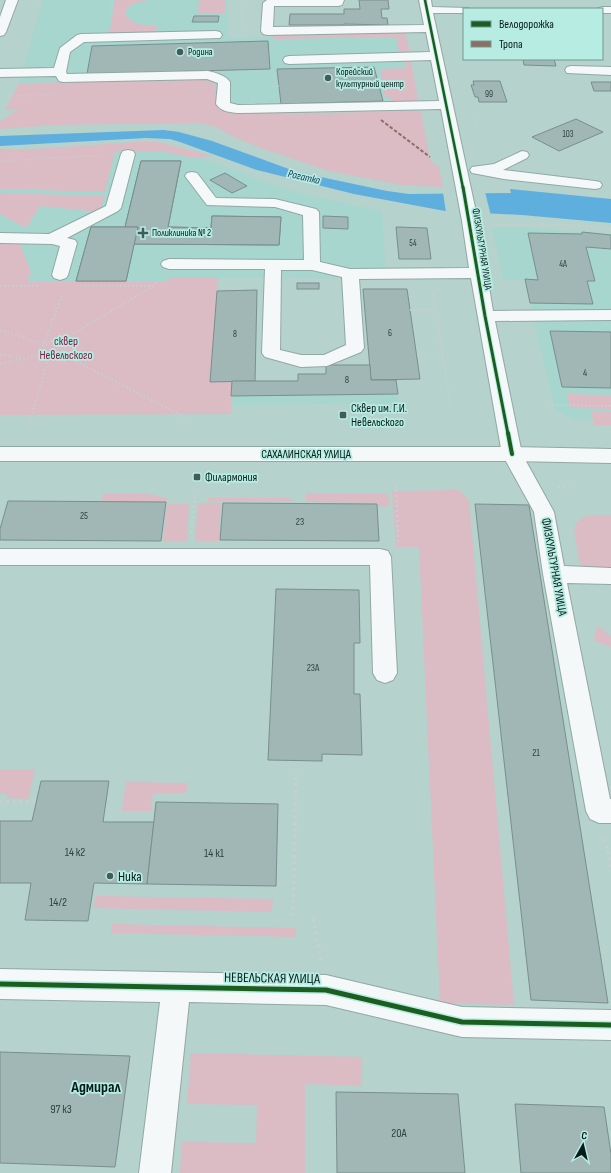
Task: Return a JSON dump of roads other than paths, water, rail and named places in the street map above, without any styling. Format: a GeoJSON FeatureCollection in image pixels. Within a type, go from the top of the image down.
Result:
{"type":"FeatureCollection","features":[{"type":"Feature","properties":{"kind":"street"},"geometry":{"type":"LineString","coordinates":[[0,32],[12,0]]}},
{"type":"Feature","properties":{"kind":"street"},"geometry":{"type":"LineString","coordinates":[[338,0],[338,3],[269,3],[267,32],[431,28]]}},
{"type":"Feature","properties":{"kind":"street"},"geometry":{"type":"LineString","coordinates":[[426,5],[463,10]]}},
{"type":"Feature","properties":{"kind":"street","name":"ФИЗКУЛЬТУРНАЯ УЛИЦА"},"geometry":{"type":"LineString","coordinates":[[426,5],[463,185],[477,273],[512,454],[544,512],[554,574],[605,811]]}},
{"type":"Feature","properties":{"kind":"street"},"geometry":{"type":"LineString","coordinates":[[216,35],[81,38],[64,51],[60,72],[63,78],[208,75],[218,78],[224,82],[223,104],[227,108],[446,105]]}},
{"type":"Feature","properties":{"kind":"street"},"geometry":{"type":"LineString","coordinates":[[289,60],[436,56]]}},
{"type":"Feature","properties":{"kind":"street"},"geometry":{"type":"LineString","coordinates":[[571,70],[611,71]]}},
{"type":"Feature","properties":{"kind":"street"},"geometry":{"type":"LineString","coordinates":[[0,73],[60,72]]}},
{"type":"Feature","properties":{"kind":"street"},"geometry":{"type":"LineString","coordinates":[[378,106],[380,120]]}},
{"type":"Feature","properties":{"kind":"street"},"geometry":{"type":"LineString","coordinates":[[52,239],[113,208],[128,154]]}},
{"type":"Feature","properties":{"kind":"street"},"geometry":{"type":"LineString","coordinates":[[460,170],[497,168],[522,155]]}},
{"type":"Feature","properties":{"kind":"street"},"geometry":{"type":"LineString","coordinates":[[477,170],[504,175],[596,185]]}},
{"type":"Feature","properties":{"kind":"street"},"geometry":{"type":"LineString","coordinates":[[192,176],[212,202],[275,203],[311,212],[312,265]]}},
{"type":"Feature","properties":{"kind":"street"},"geometry":{"type":"LineString","coordinates":[[0,238],[52,239],[70,243],[63,281]]}},
{"type":"Feature","properties":{"kind":"street"},"geometry":{"type":"LineString","coordinates":[[169,264],[312,265],[350,274],[477,273]]}},
{"type":"Feature","properties":{"kind":"street"},"geometry":{"type":"LineString","coordinates":[[273,264],[271,353],[302,361],[327,360],[355,348],[350,274]]}},
{"type":"Feature","properties":{"kind":"street"},"geometry":{"type":"LineString","coordinates":[[485,316],[610,315]]}},
{"type":"Feature","properties":{"kind":"street","name":"САХАЛИНСКАЯ УЛИЦА"},"geometry":{"type":"LineString","coordinates":[[0,454],[512,454],[611,456]]}},
{"type":"Feature","properties":{"kind":"street"},"geometry":{"type":"LineString","coordinates":[[0,557],[380,557],[385,673]]}},
{"type":"Feature","properties":{"kind":"street"},"geometry":{"type":"LineString","coordinates":[[554,574],[611,576]]}},
{"type":"Feature","properties":{"kind":"street","name":"НЕВЕЛЬСКАЯ УЛИЦА"},"geometry":{"type":"LineString","coordinates":[[0,984],[326,990],[462,1022],[611,1025]]}},
{"type":"Feature","properties":{"kind":"street"},"geometry":{"type":"LineString","coordinates":[[155,1173],[176,987]]}},
{"type":"Feature","properties":{"kind":"water","name":"Рогатка"},"geometry":{"type":"Polygon","coordinates":[[[164,130],[179,132],[212,141],[297,172],[387,191],[409,194],[511,193],[510,189],[611,199],[611,223],[522,215],[445,211],[354,194],[257,170],[170,139],[146,138],[0,146],[0,136],[164,130]]]}},
{"type":"Feature","properties":{"kind":"place","name":"Родина"},"geometry":{"type":"Point","coordinates":[180,52]}},
{"type":"Feature","properties":{"kind":"place","name":"Корейский культурный центр"},"geometry":{"type":"Point","coordinates":[328,78]}},
{"type":"Feature","properties":{"kind":"place","name":"Поликлиника № 2"},"geometry":{"type":"Point","coordinates":[143,233]}},
{"type":"Feature","properties":{"kind":"place","name":"Сквер им. Г.И. Невельского"},"geometry":{"type":"Point","coordinates":[343,415]}},
{"type":"Feature","properties":{"kind":"place","name":"Филармония"},"geometry":{"type":"Point","coordinates":[197,477]}},
{"type":"Feature","properties":{"kind":"place","name":"Ника"},"geometry":{"type":"Point","coordinates":[110,876]}},
{"type":"Feature","properties":{"kind":"district","name":"Адмирал"},"geometry":{"type":"Point","coordinates":[96,1087]}},
{"type":"Feature","properties":{"kind":"park label","name":"сквер Невельского"},"geometry":{"type":"Point","coordinates":[66,348]}}]}
